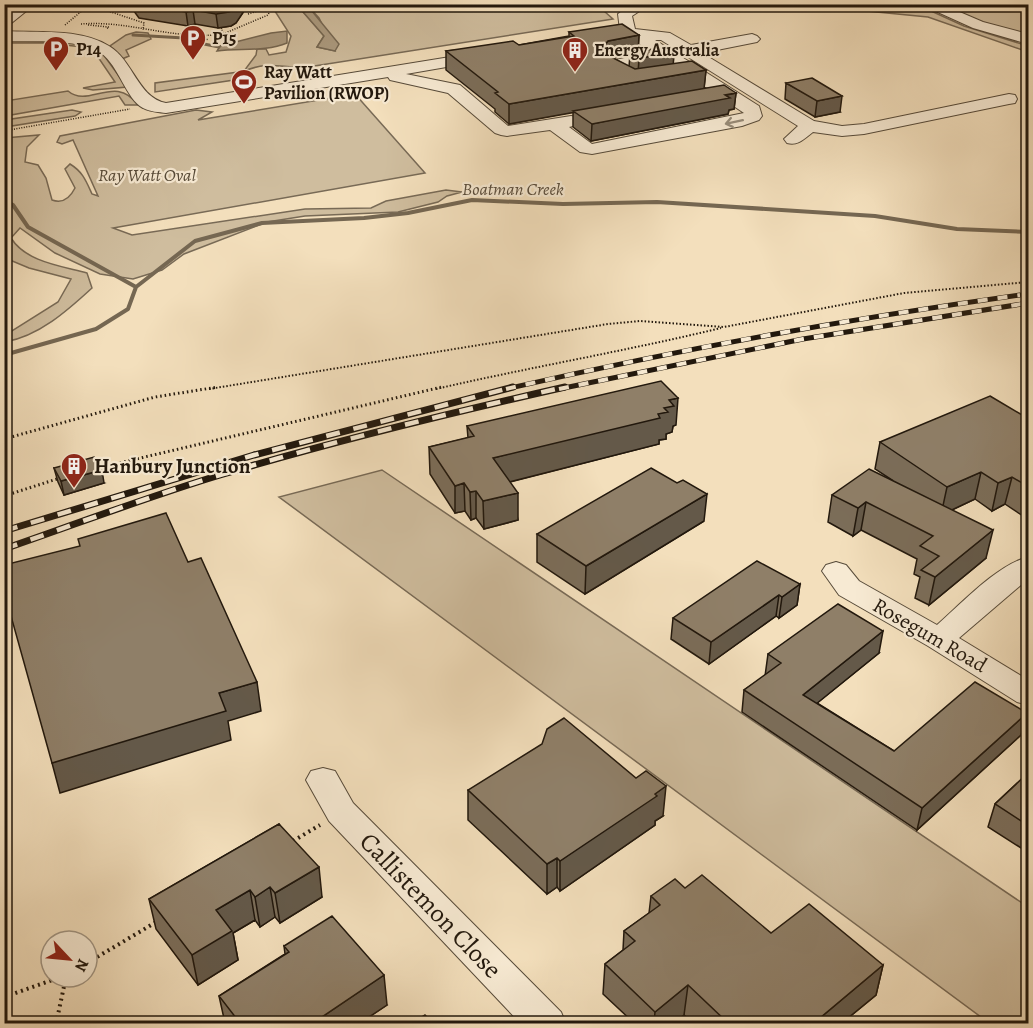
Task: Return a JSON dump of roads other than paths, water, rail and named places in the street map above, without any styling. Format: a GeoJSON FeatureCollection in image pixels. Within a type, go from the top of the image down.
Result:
{"type":"FeatureCollection","features":[{"type":"Feature","properties":{"kind":"street"},"geometry":{"type":"LineString","coordinates":[[4,22],[28,4]]}},
{"type":"Feature","properties":{"kind":"street"},"geometry":{"type":"LineString","coordinates":[[927,4],[978,25],[1029,39]]}},
{"type":"Feature","properties":{"kind":"street"},"geometry":{"type":"LineString","coordinates":[[629,33],[624,18],[625,14],[649,7]]}},
{"type":"Feature","properties":{"kind":"street"},"geometry":{"type":"LineString","coordinates":[[554,124],[586,148],[592,149],[753,116],[753,110],[639,36],[629,33]]}},
{"type":"Feature","properties":{"kind":"street"},"geometry":{"type":"LineString","coordinates":[[582,40],[629,33],[665,36],[809,126],[842,130],[864,129],[1009,99]]}},
{"type":"Feature","properties":{"kind":"street"},"geometry":{"type":"LineString","coordinates":[[4,36],[93,44],[110,54],[136,90],[152,105],[179,107],[500,54]]}},
{"type":"Feature","properties":{"kind":"street"},"geometry":{"type":"LineString","coordinates":[[690,50],[752,39]]}},
{"type":"Feature","properties":{"kind":"street"},"geometry":{"type":"LineString","coordinates":[[650,79],[632,81],[611,65],[666,55]]}},
{"type":"Feature","properties":{"kind":"street"},"geometry":{"type":"LineString","coordinates":[[672,75],[693,72]]}},
{"type":"Feature","properties":{"kind":"street"},"geometry":{"type":"LineString","coordinates":[[382,73],[454,89],[501,129],[507,131],[588,118]]}},
{"type":"Feature","properties":{"kind":"street"},"geometry":{"type":"LineString","coordinates":[[703,96],[726,92]]}},
{"type":"Feature","properties":{"kind":"street"},"geometry":{"type":"LineString","coordinates":[[793,139],[809,126]]}},
{"type":"Feature","properties":{"kind":"street"},"geometry":{"type":"LineString","coordinates":[[939,639],[995,590],[1029,566]]}},
{"type":"Feature","properties":{"kind":"street","name":"Rosegum Road"},"geometry":{"type":"LineString","coordinates":[[836,571],[849,588],[1029,694]]}},
{"type":"Feature","properties":{"kind":"street","name":"Callistemon Close"},"geometry":{"type":"LineString","coordinates":[[324,780],[341,812],[547,1023]]}},
{"type":"Feature","properties":{"kind":"waterway"},"geometry":{"type":"LineString","coordinates":[[133,35],[201,39]]}},
{"type":"Feature","properties":{"kind":"waterway"},"geometry":{"type":"LineString","coordinates":[[202,41],[204,44],[219,47]]}},
{"type":"Feature","properties":{"kind":"waterway"},"geometry":{"type":"LineString","coordinates":[[4,200],[13,205],[28,227],[136,287]]}},
{"type":"Feature","properties":{"kind":"waterway","name":"Boatman Creek"},"geometry":{"type":"LineString","coordinates":[[136,287],[195,241],[262,223],[364,218],[408,213],[472,200],[563,204],[657,202],[875,216],[957,229],[1028,232]]}},
{"type":"Feature","properties":{"kind":"waterway","name":"Boatman Creek"},"geometry":{"type":"LineString","coordinates":[[4,355],[96,329],[128,309],[136,287]]}},
{"type":"Feature","properties":{"kind":"railway"},"geometry":{"type":"LineString","coordinates":[[506,389],[762,336],[1020,295]]}},
{"type":"Feature","properties":{"kind":"railway"},"geometry":{"type":"LineString","coordinates":[[559,389],[803,339],[1028,303]]}},
{"type":"Feature","properties":{"kind":"railway"},"geometry":{"type":"LineString","coordinates":[[4,531],[254,455],[513,387]]}},
{"type":"Feature","properties":{"kind":"railway"},"geometry":{"type":"LineString","coordinates":[[4,549],[220,475],[392,428],[565,387]]}},
{"type":"Feature","properties":{"kind":"place","name":"P15"},"geometry":{"type":"Point","coordinates":[193,61]}},
{"type":"Feature","properties":{"kind":"place","name":"P14"},"geometry":{"type":"Point","coordinates":[56,72]}},
{"type":"Feature","properties":{"kind":"place","name":"Energy Australia"},"geometry":{"type":"Point","coordinates":[575,73]}},
{"type":"Feature","properties":{"kind":"place","name":"Ray Watt Pavilion (RWOP)"},"geometry":{"type":"Point","coordinates":[244,105]}},
{"type":"Feature","properties":{"kind":"place","name":"Hanbury Junction"},"geometry":{"type":"Point","coordinates":[74,489]}},
{"type":"Feature","properties":{"kind":"park label","name":"Ray Watt Oval"},"geometry":{"type":"Point","coordinates":[147,175]}}]}
